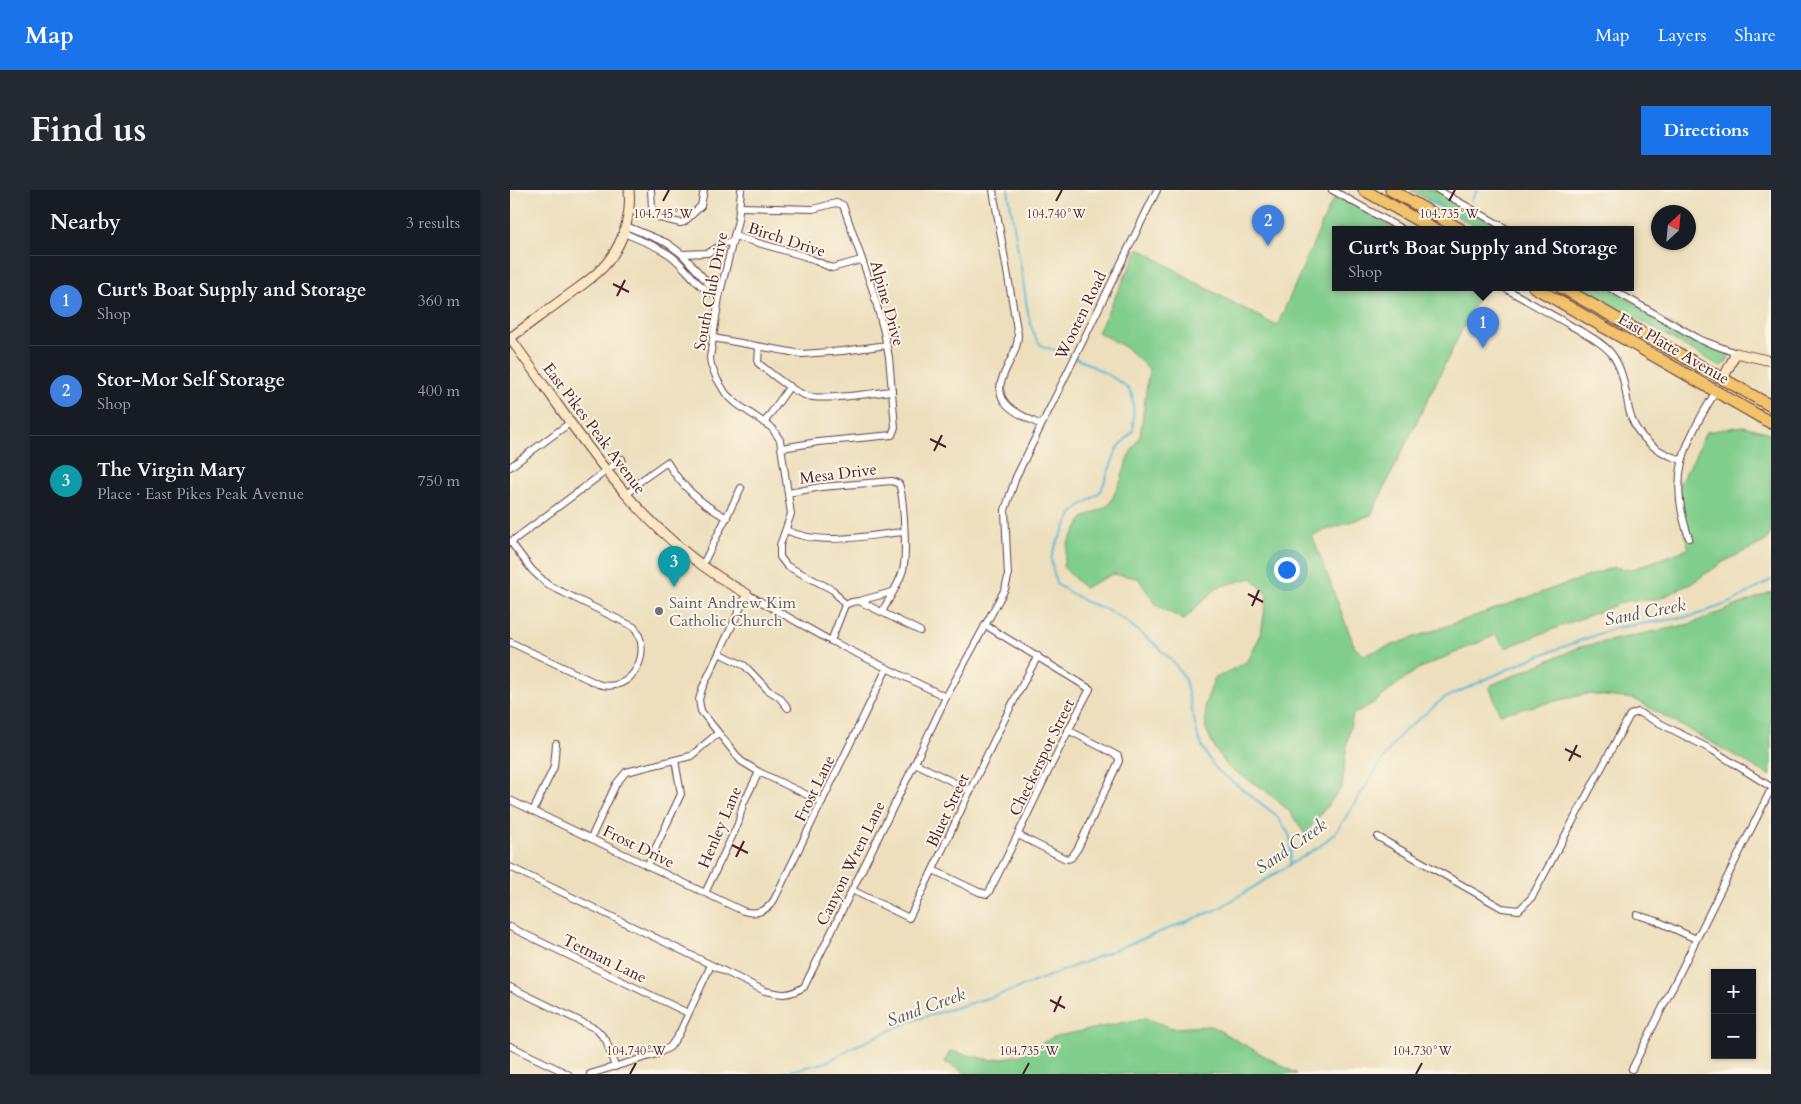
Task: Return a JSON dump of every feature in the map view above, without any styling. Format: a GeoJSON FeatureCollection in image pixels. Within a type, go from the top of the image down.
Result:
{"type":"FeatureCollection","features":[{"type":"Feature","properties":{"kind":"highway"},"geometry":{"type":"LineString","coordinates":[[1364,190],[1428,226]]}},
{"type":"Feature","properties":{"kind":"highway"},"geometry":{"type":"LineString","coordinates":[[1391,190],[1455,226]]}},
{"type":"Feature","properties":{"kind":"highway","name":"East Platte Avenue"},"geometry":{"type":"LineString","coordinates":[[1541,291],[1771,423]]}},
{"type":"Feature","properties":{"kind":"highway","name":"East Platte Avenue"},"geometry":{"type":"LineString","coordinates":[[1568,291],[1771,406]]}},
{"type":"Feature","properties":{"kind":"highway"},"geometry":{"type":"LineString","coordinates":[[1679,370],[1708,380],[1723,379]]}},
{"type":"Feature","properties":{"kind":"street"},"geometry":{"type":"LineString","coordinates":[[510,338],[598,272],[610,260],[625,230],[629,208],[629,190]]}},
{"type":"Feature","properties":{"kind":"street"},"geometry":{"type":"LineString","coordinates":[[651,190],[653,212],[656,216],[680,224],[701,206],[704,190]]}},
{"type":"Feature","properties":{"kind":"street","name":"South Club Drive"},"geometry":{"type":"LineString","coordinates":[[741,190],[740,207],[719,297],[710,358],[711,365],[722,389],[737,404],[764,423],[778,436],[782,448],[791,514],[777,558],[787,566],[833,590],[845,606]]}},
{"type":"Feature","properties":{"kind":"street"},"geometry":{"type":"LineString","coordinates":[[993,190],[1018,335],[1017,346],[1002,379],[1000,391],[1008,407],[1041,424]]}},
{"type":"Feature","properties":{"kind":"street","name":"Wooten Road"},"geometry":{"type":"LineString","coordinates":[[1028,452],[1157,190]]}},
{"type":"Feature","properties":{"kind":"street"},"geometry":{"type":"LineString","coordinates":[[1332,190],[1397,226]]}},
{"type":"Feature","properties":{"kind":"street"},"geometry":{"type":"LineString","coordinates":[[1438,190],[1502,226]]}},
{"type":"Feature","properties":{"kind":"street","name":"Alpine Drive"},"geometry":{"type":"LineString","coordinates":[[740,207],[814,209],[840,203],[843,205],[873,292],[887,344],[895,428],[892,435],[818,442],[782,448]]}},
{"type":"Feature","properties":{"kind":"street"},"geometry":{"type":"LineString","coordinates":[[625,230],[660,239],[682,254],[708,283],[721,287]]}},
{"type":"Feature","properties":{"kind":"street"},"geometry":{"type":"LineString","coordinates":[[625,230],[666,252],[704,290],[719,297]]}},
{"type":"Feature","properties":{"kind":"street"},"geometry":{"type":"LineString","coordinates":[[682,254],[708,253],[733,239]]}},
{"type":"Feature","properties":{"kind":"street","name":"Birch Drive"},"geometry":{"type":"LineString","coordinates":[[733,239],[804,256],[832,268],[861,260]]}},
{"type":"Feature","properties":{"kind":"street"},"geometry":{"type":"LineString","coordinates":[[1510,291],[1606,348],[1621,372],[1630,412],[1638,431],[1649,444],[1665,456],[1682,460]]}},
{"type":"Feature","properties":{"kind":"street"},"geometry":{"type":"LineString","coordinates":[[1615,291],[1701,340],[1736,353],[1771,361]]}},
{"type":"Feature","properties":{"kind":"street","name":"East Pikes Peak Avenue"},"geometry":{"type":"LineString","coordinates":[[510,338],[606,472],[626,496],[655,527],[702,566],[747,594],[831,641],[946,696]]}},
{"type":"Feature","properties":{"kind":"street"},"geometry":{"type":"LineString","coordinates":[[713,338],[802,354],[843,351],[887,344]]}},
{"type":"Feature","properties":{"kind":"street"},"geometry":{"type":"LineString","coordinates":[[759,347],[758,363],[806,395],[820,397],[892,391]]}},
{"type":"Feature","properties":{"kind":"street"},"geometry":{"type":"LineString","coordinates":[[1723,379],[1736,353]]}},
{"type":"Feature","properties":{"kind":"street"},"geometry":{"type":"LineString","coordinates":[[764,423],[790,386]]}},
{"type":"Feature","properties":{"kind":"street"},"geometry":{"type":"LineString","coordinates":[[1689,538],[1683,521],[1678,480],[1682,460],[1693,432],[1716,392]]}},
{"type":"Feature","properties":{"kind":"street"},"geometry":{"type":"LineString","coordinates":[[510,467],[571,422]]}},
{"type":"Feature","properties":{"kind":"street","name":"Canyon Wren Lane"},"geometry":{"type":"LineString","coordinates":[[510,867],[766,991],[782,995],[795,993],[804,987],[915,763],[946,696],[1000,598],[1008,577],[1005,510],[1016,477],[1028,452]]}},
{"type":"Feature","properties":{"kind":"street"},"geometry":{"type":"LineString","coordinates":[[510,642],[598,684],[610,687],[618,686],[630,678],[637,666],[642,650],[638,632],[634,627],[548,585],[532,570],[510,542],[622,459]]}},
{"type":"Feature","properties":{"kind":"street"},"geometry":{"type":"LineString","coordinates":[[626,496],[639,482],[667,462],[681,483],[727,518]]}},
{"type":"Feature","properties":{"kind":"street","name":"Mesa Drive"},"geometry":{"type":"LineString","coordinates":[[788,492],[842,485],[896,482],[899,484],[901,488],[905,562],[900,577],[882,612]]}},
{"type":"Feature","properties":{"kind":"street"},"geometry":{"type":"LineString","coordinates":[[702,566],[741,488]]}},
{"type":"Feature","properties":{"kind":"street"},"geometry":{"type":"LineString","coordinates":[[786,530],[800,536],[833,538],[904,532]]}},
{"type":"Feature","properties":{"kind":"street"},"geometry":{"type":"LineString","coordinates":[[831,641],[845,606],[852,602],[892,592]]}},
{"type":"Feature","properties":{"kind":"street"},"geometry":{"type":"LineString","coordinates":[[747,594],[702,689],[699,700],[700,706],[704,716],[741,761],[759,772],[822,802]]}},
{"type":"Feature","properties":{"kind":"street"},"geometry":{"type":"LineString","coordinates":[[859,601],[920,631]]}},
{"type":"Feature","properties":{"kind":"street","name":"Checkerspot Street"},"geometry":{"type":"LineString","coordinates":[[933,870],[987,894],[1090,689],[986,625]]}},
{"type":"Feature","properties":{"kind":"street"},"geometry":{"type":"LineString","coordinates":[[719,652],[745,666],[768,690],[780,698],[788,708]]}},
{"type":"Feature","properties":{"kind":"street","name":"Bluet Street"},"geometry":{"type":"LineString","coordinates":[[852,890],[909,918],[1011,705],[1038,656]]}},
{"type":"Feature","properties":{"kind":"street","name":"Frost Lane"},"geometry":{"type":"LineString","coordinates":[[757,912],[767,909],[774,900],[887,668]]}},
{"type":"Feature","properties":{"kind":"street"},"geometry":{"type":"LineString","coordinates":[[618,686],[621,694]]}},
{"type":"Feature","properties":{"kind":"street"},"geometry":{"type":"LineString","coordinates":[[1378,837],[1502,908],[1519,910],[1532,898],[1630,715],[1638,712],[1714,751],[1771,787]]}},
{"type":"Feature","properties":{"kind":"street"},"geometry":{"type":"LineString","coordinates":[[1018,835],[1066,859],[1071,858],[1097,809],[1119,761],[1118,756],[1068,730]]}},
{"type":"Feature","properties":{"kind":"street"},"geometry":{"type":"LineString","coordinates":[[590,838],[616,784],[622,776],[630,770],[675,760],[695,753],[718,733]]}},
{"type":"Feature","properties":{"kind":"street"},"geometry":{"type":"LineString","coordinates":[[533,811],[554,767],[556,744]]}},
{"type":"Feature","properties":{"kind":"street"},"geometry":{"type":"LineString","coordinates":[[647,866],[681,794],[675,760]]}},
{"type":"Feature","properties":{"kind":"street"},"geometry":{"type":"LineString","coordinates":[[915,763],[971,791]]}},
{"type":"Feature","properties":{"kind":"street","name":"Henley Lane"},"geometry":{"type":"LineString","coordinates":[[705,893],[738,824],[743,804],[759,772]]}},
{"type":"Feature","properties":{"kind":"street"},"geometry":{"type":"LineString","coordinates":[[1632,1069],[1771,792]]}},
{"type":"Feature","properties":{"kind":"street","name":"Frost Drive"},"geometry":{"type":"LineString","coordinates":[[510,800],[743,911],[757,912]]}},
{"type":"Feature","properties":{"kind":"street"},"geometry":{"type":"LineString","coordinates":[[1637,915],[1657,920],[1696,939]]}},
{"type":"Feature","properties":{"kind":"street","name":"Tetman Lane"},"geometry":{"type":"LineString","coordinates":[[510,927],[688,1013]]}},
{"type":"Feature","properties":{"kind":"street"},"geometry":{"type":"LineString","coordinates":[[590,1074],[657,1054],[670,1047],[679,1034],[711,965]]}},
{"type":"Feature","properties":{"kind":"street"},"geometry":{"type":"LineString","coordinates":[[510,987],[596,1030],[606,1040],[615,1067]]}},
{"type":"Feature","properties":{"kind":"street"},"geometry":{"type":"LineString","coordinates":[[510,1046],[568,1074]]}},
{"type":"Feature","properties":{"kind":"green space"},"geometry":{"type":"Polygon","coordinates":[[[1411,190],[1435,190],[1499,226],[1475,226],[1411,190]]]}},
{"type":"Feature","properties":{"kind":"green space"},"geometry":{"type":"Polygon","coordinates":[[[1339,194],[1390,226],[1332,226],[1332,291],[1481,291],[1371,515],[1312,535],[1355,648],[1364,655],[1614,567],[1630,570],[1688,549],[1678,486],[1706,432],[1743,426],[1771,433],[1771,532],[1766,541],[1723,562],[1692,583],[1659,599],[1626,601],[1505,648],[1496,635],[1418,669],[1374,703],[1353,714],[1347,743],[1342,787],[1305,834],[1290,812],[1266,791],[1228,767],[1215,749],[1206,729],[1205,705],[1214,679],[1248,661],[1261,634],[1267,595],[1252,578],[1218,587],[1184,620],[1156,605],[1138,578],[1113,574],[1084,588],[1063,567],[1068,543],[1083,518],[1109,505],[1121,480],[1128,457],[1140,436],[1149,369],[1125,347],[1098,332],[1139,248],[1204,287],[1277,326],[1331,203],[1339,194]]]}},
{"type":"Feature","properties":{"kind":"green space"},"geometry":{"type":"Polygon","coordinates":[[[1588,291],[1614,291],[1705,345],[1730,354],[1726,363],[1720,366],[1588,291]]]}},
{"type":"Feature","properties":{"kind":"green space"},"geometry":{"type":"Polygon","coordinates":[[[1771,592],[1771,776],[1634,699],[1586,694],[1500,714],[1489,686],[1580,647],[1690,624],[1771,592]]]}},
{"type":"Feature","properties":{"kind":"green space"},"geometry":{"type":"Polygon","coordinates":[[[1145,1018],[1172,1028],[1211,1026],[1297,1074],[967,1074],[945,1062],[950,1051],[991,1060],[1021,1055],[1053,1037],[1145,1018]]]}},
{"type":"Feature","properties":{"kind":"waterway"},"geometry":{"type":"LineString","coordinates":[[1008,190],[1028,313],[1035,337],[1044,347],[1076,358],[1119,382],[1131,393],[1133,401],[1133,431],[1117,449],[1101,491],[1072,514],[1055,547],[1051,559],[1056,584],[1086,602],[1106,609],[1123,619],[1156,645],[1176,665],[1185,680],[1198,737],[1206,754],[1217,770],[1276,815],[1289,834],[1291,842],[1290,864]]}},
{"type":"Feature","properties":{"kind":"waterway"},"geometry":{"type":"LineString","coordinates":[[1471,201],[1477,190]]}},
{"type":"Feature","properties":{"kind":"waterway"},"geometry":{"type":"LineString","coordinates":[[1427,200],[1460,217],[1465,214]]}},
{"type":"Feature","properties":{"kind":"waterway","name":"Sand Creek"},"geometry":{"type":"LineString","coordinates":[[777,1074],[827,1062],[849,1049],[911,1021],[1014,990],[1218,909],[1320,846],[1337,831],[1388,751],[1403,732],[1443,699],[1530,659],[1615,628],[1693,616],[1732,602],[1771,580]]}},
{"type":"Feature","properties":{"kind":"place","name":"Stor-Mor Self Storage"},"geometry":{"type":"Point","coordinates":[1268,246]}},
{"type":"Feature","properties":{"kind":"place","name":"Curt's Boat Supply and Storage"},"geometry":{"type":"Point","coordinates":[1483,348]}},
{"type":"Feature","properties":{"kind":"place","name":"The Virgin Mary"},"geometry":{"type":"Point","coordinates":[674,587]}},
{"type":"Feature","properties":{"kind":"place","name":"Saint Andrew Kim Catholic Church"},"geometry":{"type":"Point","coordinates":[659,611]}}]}
